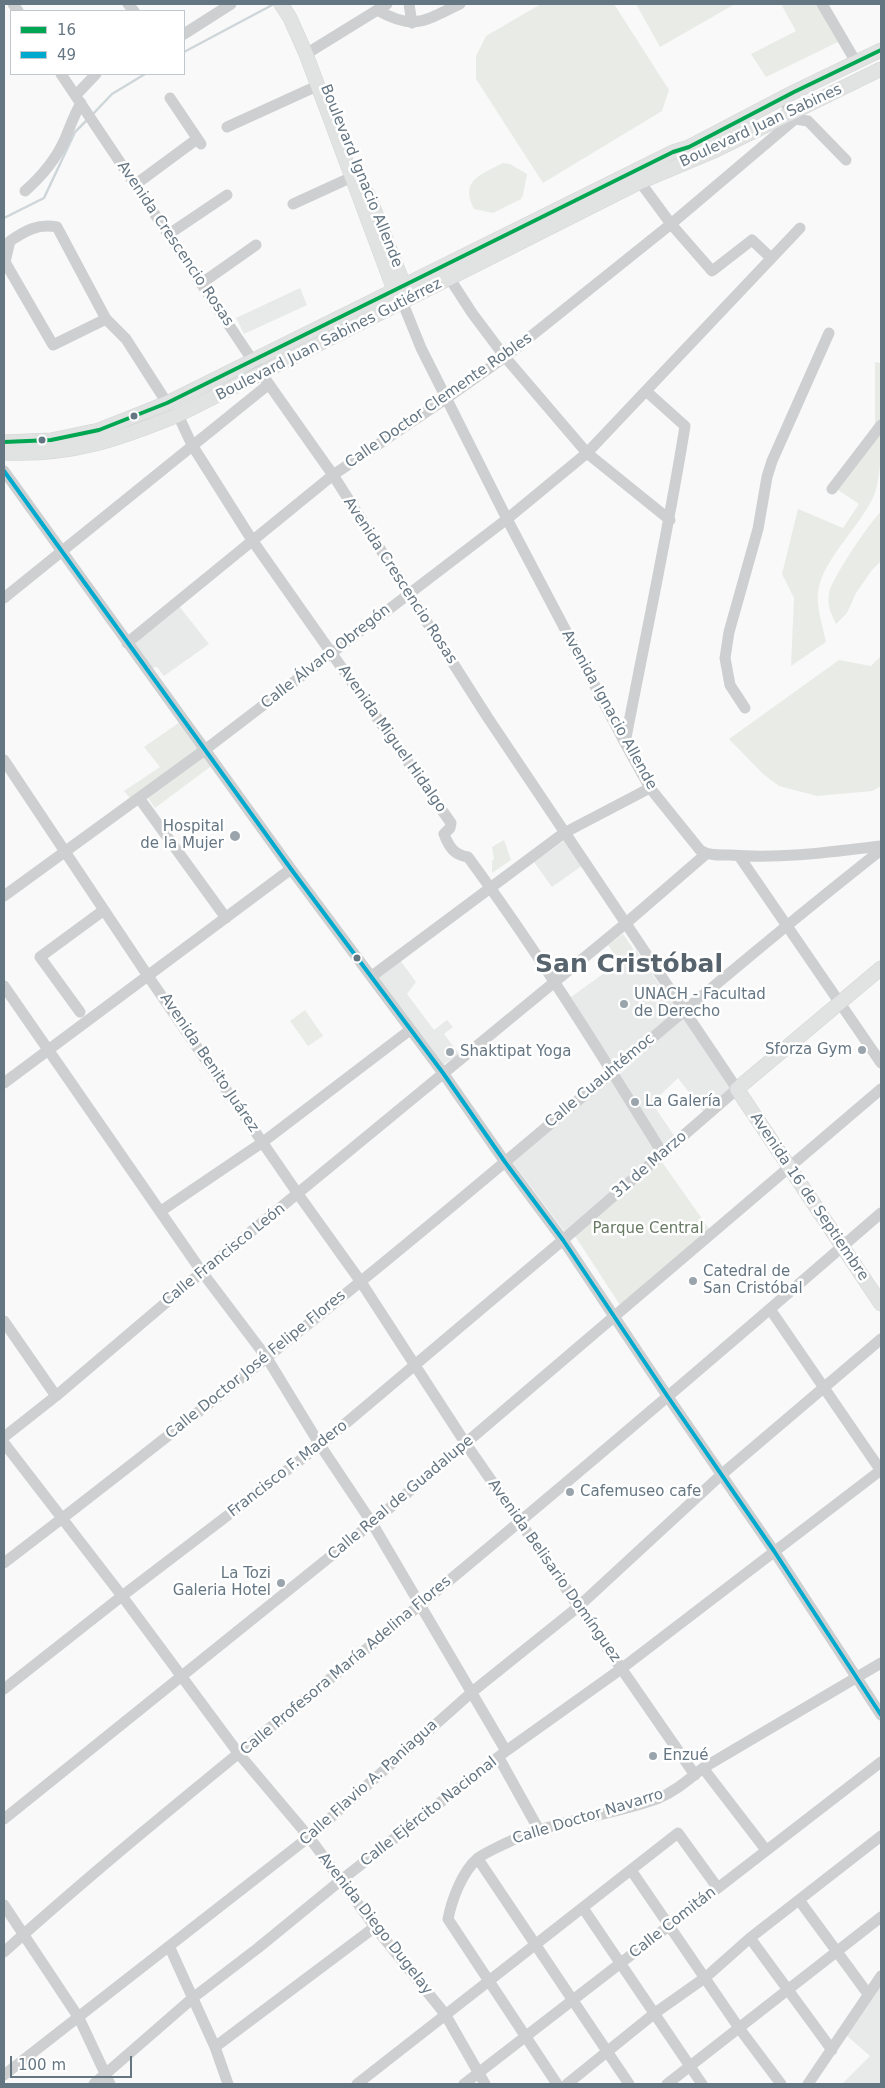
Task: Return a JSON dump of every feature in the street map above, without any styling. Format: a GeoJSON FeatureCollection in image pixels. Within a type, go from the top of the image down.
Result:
{"type":"FeatureCollection","features":[{"type":"Feature","properties":{"kind":"main road","name":"Boulevard Ignacio Allende"},"geometry":{"type":"LineString","coordinates":[[286,5],[325,83],[400,292]]}},
{"type":"Feature","properties":{"kind":"main road","name":"Boulevard Juan Sabines"},"geometry":{"type":"LineString","coordinates":[[648,165],[881,50]]}},
{"type":"Feature","properties":{"kind":"main road","name":"Boulevard Ignacio Allende"},"geometry":{"type":"LineString","coordinates":[[310,52],[317,86],[352,177],[400,292]]}},
{"type":"Feature","properties":{"kind":"main road","name":"Boulevard Juan Sabines"},"geometry":{"type":"LineString","coordinates":[[640,182],[793,116],[881,69]]}},
{"type":"Feature","properties":{"kind":"main road","name":"Boulevard Juan Sabines Gutiérrez"},"geometry":{"type":"LineString","coordinates":[[447,272],[648,165]]}},
{"type":"Feature","properties":{"kind":"main road","name":"Boulevard Juan Sabines Gutiérrez"},"geometry":{"type":"LineString","coordinates":[[4,442],[43,440],[99,430],[167,403],[252,360],[640,182]]}},
{"type":"Feature","properties":{"kind":"main road","name":"Boulevard Juan Sabines Gutiérrez"},"geometry":{"type":"LineString","coordinates":[[4,453],[29,454],[68,451],[121,437],[178,416],[265,379],[400,292]]}},
{"type":"Feature","properties":{"kind":"main road"},"geometry":{"type":"LineString","coordinates":[[737,1089],[881,968]]}},
{"type":"Feature","properties":{"kind":"main road","name":"Avenida 16 de Septiembre"},"geometry":{"type":"LineString","coordinates":[[737,1089],[881,1304]]}},
{"type":"Feature","properties":{"kind":"street"},"geometry":{"type":"LineString","coordinates":[[185,33],[231,4]]}},
{"type":"Feature","properties":{"kind":"street"},"geometry":{"type":"LineString","coordinates":[[408,4],[412,22]]}},
{"type":"Feature","properties":{"kind":"street"},"geometry":{"type":"LineString","coordinates":[[310,52],[382,7],[402,22],[412,22],[421,21],[460,4]]}},
{"type":"Feature","properties":{"kind":"street"},"geometry":{"type":"LineString","coordinates":[[822,4],[856,62]]}},
{"type":"Feature","properties":{"kind":"street","name":"Avenida Crescencio Rosas"},"geometry":{"type":"LineString","coordinates":[[62,75],[252,360],[332,476],[564,833],[737,1089]]}},
{"type":"Feature","properties":{"kind":"street"},"geometry":{"type":"LineString","coordinates":[[25,191],[48,167],[60,149],[80,101],[95,75]]}},
{"type":"Feature","properties":{"kind":"street"},"geometry":{"type":"LineString","coordinates":[[227,127],[317,86]]}},
{"type":"Feature","properties":{"kind":"street"},"geometry":{"type":"LineString","coordinates":[[136,184],[199,142],[170,98]]}},
{"type":"Feature","properties":{"kind":"street"},"geometry":{"type":"LineString","coordinates":[[784,98],[793,116],[808,121],[846,160]]}},
{"type":"Feature","properties":{"kind":"street","name":"Calle Doctor Clemente Robles"},"geometry":{"type":"LineString","coordinates":[[128,643],[332,476],[505,357],[670,224],[793,116]]}},
{"type":"Feature","properties":{"kind":"street"},"geometry":{"type":"LineString","coordinates":[[293,204],[352,177]]}},
{"type":"Feature","properties":{"kind":"street"},"geometry":{"type":"LineString","coordinates":[[640,182],[670,224],[712,271],[752,240],[771,258]]}},
{"type":"Feature","properties":{"kind":"street"},"geometry":{"type":"LineString","coordinates":[[169,234],[227,195]]}},
{"type":"Feature","properties":{"kind":"street"},"geometry":{"type":"LineString","coordinates":[[106,319],[53,345],[49,342],[5,262],[10,241],[29,229],[46,225],[57,227],[106,319],[126,339],[167,403]]}},
{"type":"Feature","properties":{"kind":"street","name":"Calle Álvaro Obregón"},"geometry":{"type":"LineString","coordinates":[[4,896],[206,748],[507,519],[587,453],[800,228]]}},
{"type":"Feature","properties":{"kind":"street"},"geometry":{"type":"LineString","coordinates":[[202,283],[256,245]]}},
{"type":"Feature","properties":{"kind":"street"},"geometry":{"type":"LineString","coordinates":[[447,272],[505,357],[587,453],[670,520]]}},
{"type":"Feature","properties":{"kind":"street","name":"Avenida Ignacio Allende"},"geometry":{"type":"LineString","coordinates":[[400,292],[421,348],[507,519],[625,743],[650,788],[700,850],[706,854]]}},
{"type":"Feature","properties":{"kind":"street"},"geometry":{"type":"LineString","coordinates":[[745,708],[730,686],[725,658],[729,632],[758,529],[767,477],[775,452],[829,333]]}},
{"type":"Feature","properties":{"kind":"street"},"geometry":{"type":"LineString","coordinates":[[4,598],[192,445],[265,379]]}},
{"type":"Feature","properties":{"kind":"street"},"geometry":{"type":"LineString","coordinates":[[625,743],[670,520],[685,426],[646,391]]}},
{"type":"Feature","properties":{"kind":"street","name":"Avenida Miguel Hidalgo"},"geometry":{"type":"LineString","coordinates":[[178,416],[192,445],[252,540],[450,823],[450,828],[444,834],[452,851],[460,856],[468,857],[490,887],[612,1072],[663,1154]]}},
{"type":"Feature","properties":{"kind":"street"},"geometry":{"type":"LineString","coordinates":[[832,489],[881,425]]}},
{"type":"Feature","properties":{"kind":"street"},"geometry":{"type":"LineString","coordinates":[[4,471],[206,748],[291,869],[372,976],[563,1240],[774,1551],[858,1677],[881,1715]]}},
{"type":"Feature","properties":{"kind":"street","name":"Avenida Benito Juárez"},"geometry":{"type":"LineString","coordinates":[[4,760],[148,976],[361,1282],[416,1365]]}},
{"type":"Feature","properties":{"kind":"street"},"geometry":{"type":"LineString","coordinates":[[372,976],[564,833],[650,788]]}},
{"type":"Feature","properties":{"kind":"street"},"geometry":{"type":"LineString","coordinates":[[139,798],[226,918]]}},
{"type":"Feature","properties":{"kind":"street"},"geometry":{"type":"LineString","coordinates":[[706,854],[804,856],[881,846]]}},
{"type":"Feature","properties":{"kind":"street","name":"Calle Cuauhtémoc"},"geometry":{"type":"LineString","coordinates":[[505,1162],[786,925],[881,850]]}},
{"type":"Feature","properties":{"kind":"street","name":"Calle Francisco León"},"geometry":{"type":"LineString","coordinates":[[4,1437],[56,1396],[202,1272],[625,924],[706,854]]}},
{"type":"Feature","properties":{"kind":"street"},"geometry":{"type":"LineString","coordinates":[[739,856],[881,1063]]}},
{"type":"Feature","properties":{"kind":"street"},"geometry":{"type":"LineString","coordinates":[[4,1083],[291,869]]}},
{"type":"Feature","properties":{"kind":"street"},"geometry":{"type":"LineString","coordinates":[[80,1012],[40,957],[104,910]]}},
{"type":"Feature","properties":{"kind":"street"},"geometry":{"type":"LineString","coordinates":[[4,986],[202,1272],[267,1358],[320,1445],[372,1523],[472,1692],[539,1830]]}},
{"type":"Feature","properties":{"kind":"street"},"geometry":{"type":"LineString","coordinates":[[161,1212],[263,1142],[410,1030]]}},
{"type":"Feature","properties":{"kind":"street","name":"31 de Marzo"},"geometry":{"type":"LineString","coordinates":[[563,1240],[737,1089]]}},
{"type":"Feature","properties":{"kind":"street","name":"Calle Real de Guadalupe"},"geometry":{"type":"LineString","coordinates":[[4,1819],[372,1523],[881,1089]]}},
{"type":"Feature","properties":{"kind":"street","name":"Calle Doctor José Felipe Flores"},"geometry":{"type":"LineString","coordinates":[[4,1563],[267,1358],[505,1162]]}},
{"type":"Feature","properties":{"kind":"street","name":"Calle Profesora María Adelina Flores"},"geometry":{"type":"LineString","coordinates":[[4,1952],[161,1816],[520,1522],[881,1213]]}},
{"type":"Feature","properties":{"kind":"street","name":"Francisco F. Madero"},"geometry":{"type":"LineString","coordinates":[[4,1689],[320,1445],[563,1240]]}},
{"type":"Feature","properties":{"kind":"street"},"geometry":{"type":"LineString","coordinates":[[770,1309],[881,1470]]}},
{"type":"Feature","properties":{"kind":"street"},"geometry":{"type":"LineString","coordinates":[[4,1321],[56,1396]]}},
{"type":"Feature","properties":{"kind":"street","name":"Calle Flavio A. Paniagua"},"geometry":{"type":"LineString","coordinates":[[4,2075],[170,1948],[309,1837],[472,1692],[578,1607],[721,1475],[881,1339]]}},
{"type":"Feature","properties":{"kind":"street","name":"Avenida Belisario Domínguez"},"geometry":{"type":"LineString","coordinates":[[416,1365],[466,1444],[621,1669],[699,1771],[766,1850]]}},
{"type":"Feature","properties":{"kind":"street","name":"Avenida Diego Dugelay"},"geometry":{"type":"LineString","coordinates":[[4,1443],[122,1596],[180,1677],[239,1754],[309,1837],[375,1927],[446,2014],[485,2084]]}},
{"type":"Feature","properties":{"kind":"street","name":"Calle Ejército Nacional"},"geometry":{"type":"LineString","coordinates":[[94,2084],[108,2079],[194,1997],[340,1881],[503,1755],[621,1669],[881,1470]]}},
{"type":"Feature","properties":{"kind":"street","name":"Calle Doctor Navarro"},"geometry":{"type":"LineString","coordinates":[[488,1981],[448,1919],[450,1907],[464,1878],[478,1859],[514,1839],[539,1830],[660,1798],[686,1784],[699,1771],[881,1663]]}},
{"type":"Feature","properties":{"kind":"street","name":"Calle Comitán"},"geometry":{"type":"LineString","coordinates":[[464,2084],[881,1762]]}},
{"type":"Feature","properties":{"kind":"street"},"geometry":{"type":"LineString","coordinates":[[357,2084],[678,1833],[717,1888]]}},
{"type":"Feature","properties":{"kind":"street"},"geometry":{"type":"LineString","coordinates":[[567,2084],[655,2013],[706,1977],[750,1938],[881,1836]]}},
{"type":"Feature","properties":{"kind":"street"},"geometry":{"type":"LineString","coordinates":[[478,1859],[629,2084]]}},
{"type":"Feature","properties":{"kind":"street"},"geometry":{"type":"LineString","coordinates":[[631,1870],[706,1977],[739,2028],[781,2084]]}},
{"type":"Feature","properties":{"kind":"street"},"geometry":{"type":"LineString","coordinates":[[799,1900],[868,1994]]}},
{"type":"Feature","properties":{"kind":"street"},"geometry":{"type":"LineString","coordinates":[[4,1905],[79,2018],[108,2079]]}},
{"type":"Feature","properties":{"kind":"street"},"geometry":{"type":"LineString","coordinates":[[583,1908],[622,1963],[702,2084]]}},
{"type":"Feature","properties":{"kind":"street"},"geometry":{"type":"LineString","coordinates":[[667,2084],[881,1917]]}},
{"type":"Feature","properties":{"kind":"street"},"geometry":{"type":"LineString","coordinates":[[215,2047],[375,1927]]}},
{"type":"Feature","properties":{"kind":"street"},"geometry":{"type":"LineString","coordinates":[[750,1938],[832,2050]]}},
{"type":"Feature","properties":{"kind":"street"},"geometry":{"type":"LineString","coordinates":[[170,1948],[194,1997],[228,2084]]}},
{"type":"Feature","properties":{"kind":"street"},"geometry":{"type":"LineString","coordinates":[[808,2084],[881,1976]]}},
{"type":"Feature","properties":{"kind":"street"},"geometry":{"type":"LineString","coordinates":[[488,1981],[557,2084]]}},
{"type":"Feature","properties":{"kind":"shaded area"},"geometry":{"type":"Polygon","coordinates":[[[300,288],[307,305],[244,334],[236,318],[300,288]]]}},
{"type":"Feature","properties":{"kind":"shaded area"},"geometry":{"type":"Polygon","coordinates":[[[179,606],[209,644],[164,676],[157,667],[152,668],[133,642],[179,606]]]}},
{"type":"Feature","properties":{"kind":"shaded area"},"geometry":{"type":"Polygon","coordinates":[[[565,840],[583,865],[552,887],[534,862],[565,840]]]}},
{"type":"Feature","properties":{"kind":"shaded area","name":"UNACH - Facultad de Derecho"},"geometry":{"type":"Polygon","coordinates":[[[636,950],[678,1012],[612,1066],[571,997],[636,950]]]}},
{"type":"Feature","properties":{"kind":"shaded area"},"geometry":{"type":"Polygon","coordinates":[[[400,960],[416,982],[407,994],[434,1030],[447,1020],[453,1027],[444,1034],[459,1054],[443,1065],[377,977],[400,960]]]}},
{"type":"Feature","properties":{"kind":"shaded area"},"geometry":{"type":"Polygon","coordinates":[[[684,1016],[734,1089],[705,1114],[678,1078],[652,1103],[675,1137],[663,1146],[620,1074],[684,1016]]]}},
{"type":"Feature","properties":{"kind":"shaded area"},"geometry":{"type":"Polygon","coordinates":[[[610,1080],[663,1153],[565,1232],[511,1160],[610,1080]]]}},
{"type":"Feature","properties":{"kind":"shaded area"},"geometry":{"type":"Polygon","coordinates":[[[881,1983],[881,2084],[842,2084],[870,2056],[845,2034],[881,1983]]]}},
{"type":"Feature","properties":{"kind":"green space"},"geometry":{"type":"Polygon","coordinates":[[[541,4],[614,4],[669,90],[662,111],[543,183],[476,79],[476,56],[486,36],[541,4]]]}},
{"type":"Feature","properties":{"kind":"green space"},"geometry":{"type":"Polygon","coordinates":[[[636,4],[735,4],[660,47],[636,4]]]}},
{"type":"Feature","properties":{"kind":"green space"},"geometry":{"type":"Polygon","coordinates":[[[786,4],[816,4],[838,42],[766,77],[751,54],[796,31],[782,6],[786,4]]]}},
{"type":"Feature","properties":{"kind":"green space"},"geometry":{"type":"Polygon","coordinates":[[[503,163],[510,164],[527,174],[521,199],[493,213],[474,209],[469,191],[471,185],[475,179],[503,163]]]}},
{"type":"Feature","properties":{"kind":"green space"},"geometry":{"type":"Polygon","coordinates":[[[875,362],[881,363],[882,430],[880,465],[875,493],[862,517],[835,554],[821,580],[818,604],[826,642],[791,666],[794,598],[782,574],[798,509],[843,528],[859,504],[835,488],[875,436],[875,362]]]}},
{"type":"Feature","properties":{"kind":"green space"},"geometry":{"type":"Polygon","coordinates":[[[881,512],[881,561],[872,570],[856,593],[847,613],[836,624],[829,606],[831,587],[852,551],[881,512]]]}},
{"type":"Feature","properties":{"kind":"green space"},"geometry":{"type":"Polygon","coordinates":[[[881,656],[881,786],[872,791],[817,796],[779,786],[763,774],[729,739],[839,660],[871,666],[881,656]]]}},
{"type":"Feature","properties":{"kind":"green space"},"geometry":{"type":"Polygon","coordinates":[[[180,722],[201,748],[130,798],[124,791],[160,767],[144,747],[180,722]]]}},
{"type":"Feature","properties":{"kind":"green space"},"geometry":{"type":"Polygon","coordinates":[[[203,753],[214,764],[155,808],[146,795],[203,753]]]}},
{"type":"Feature","properties":{"kind":"green space"},"geometry":{"type":"Polygon","coordinates":[[[504,840],[511,860],[492,873],[492,861],[494,859],[492,847],[504,840]]]}},
{"type":"Feature","properties":{"kind":"green space"},"geometry":{"type":"Polygon","coordinates":[[[623,934],[634,950],[619,961],[608,945],[623,934]]]}},
{"type":"Feature","properties":{"kind":"green space"},"geometry":{"type":"Polygon","coordinates":[[[305,1010],[323,1036],[308,1046],[290,1021],[305,1010]]]}},
{"type":"Feature","properties":{"kind":"green space","name":"Parque Central"},"geometry":{"type":"Polygon","coordinates":[[[662,1162],[710,1230],[620,1305],[575,1236],[662,1162]]]}},
{"type":"Feature","properties":{"kind":"waterway"},"geometry":{"type":"LineString","coordinates":[[185,51],[274,4]]}},
{"type":"Feature","properties":{"kind":"waterway"},"geometry":{"type":"LineString","coordinates":[[92,115],[112,94],[143,75]]}},
{"type":"Feature","properties":{"kind":"waterway"},"geometry":{"type":"LineString","coordinates":[[4,218],[44,198],[75,132],[88,119]]}},
{"type":"Feature","properties":{"kind":"transit line","name":"16"},"geometry":{"type":"LineString","coordinates":[[4,442],[51,440],[99,430],[167,403],[673,152],[689,147],[794,92],[881,50]]}},
{"type":"Feature","properties":{"kind":"transit line","name":"49"},"geometry":{"type":"LineString","coordinates":[[4,471],[291,869],[443,1073],[505,1162],[563,1240],[774,1551],[881,1715]]}},
{"type":"Feature","properties":{"kind":"place","name":"Hospital de la Mujer"},"geometry":{"type":"Point","coordinates":[235,836]}},
{"type":"Feature","properties":{"kind":"place","name":"UNACH - Facultad de Derecho"},"geometry":{"type":"Point","coordinates":[624,1004]}},
{"type":"Feature","properties":{"kind":"place","name":"Sforza Gym"},"geometry":{"type":"Point","coordinates":[862,1050]}},
{"type":"Feature","properties":{"kind":"place","name":"Shaktipat Yoga"},"geometry":{"type":"Point","coordinates":[450,1052]}},
{"type":"Feature","properties":{"kind":"place","name":"La Galería"},"geometry":{"type":"Point","coordinates":[635,1102]}},
{"type":"Feature","properties":{"kind":"place","name":"Catedral de San Cristóbal"},"geometry":{"type":"Point","coordinates":[693,1281]}},
{"type":"Feature","properties":{"kind":"place","name":"Cafemuseo cafe"},"geometry":{"type":"Point","coordinates":[570,1492]}},
{"type":"Feature","properties":{"kind":"place","name":"La Tozi Galeria Hotel"},"geometry":{"type":"Point","coordinates":[281,1583]}},
{"type":"Feature","properties":{"kind":"place","name":"Enzué"},"geometry":{"type":"Point","coordinates":[653,1756]}},
{"type":"Feature","properties":{"kind":"district","name":"San Cristóbal"},"geometry":{"type":"Point","coordinates":[629,965]}}]}
